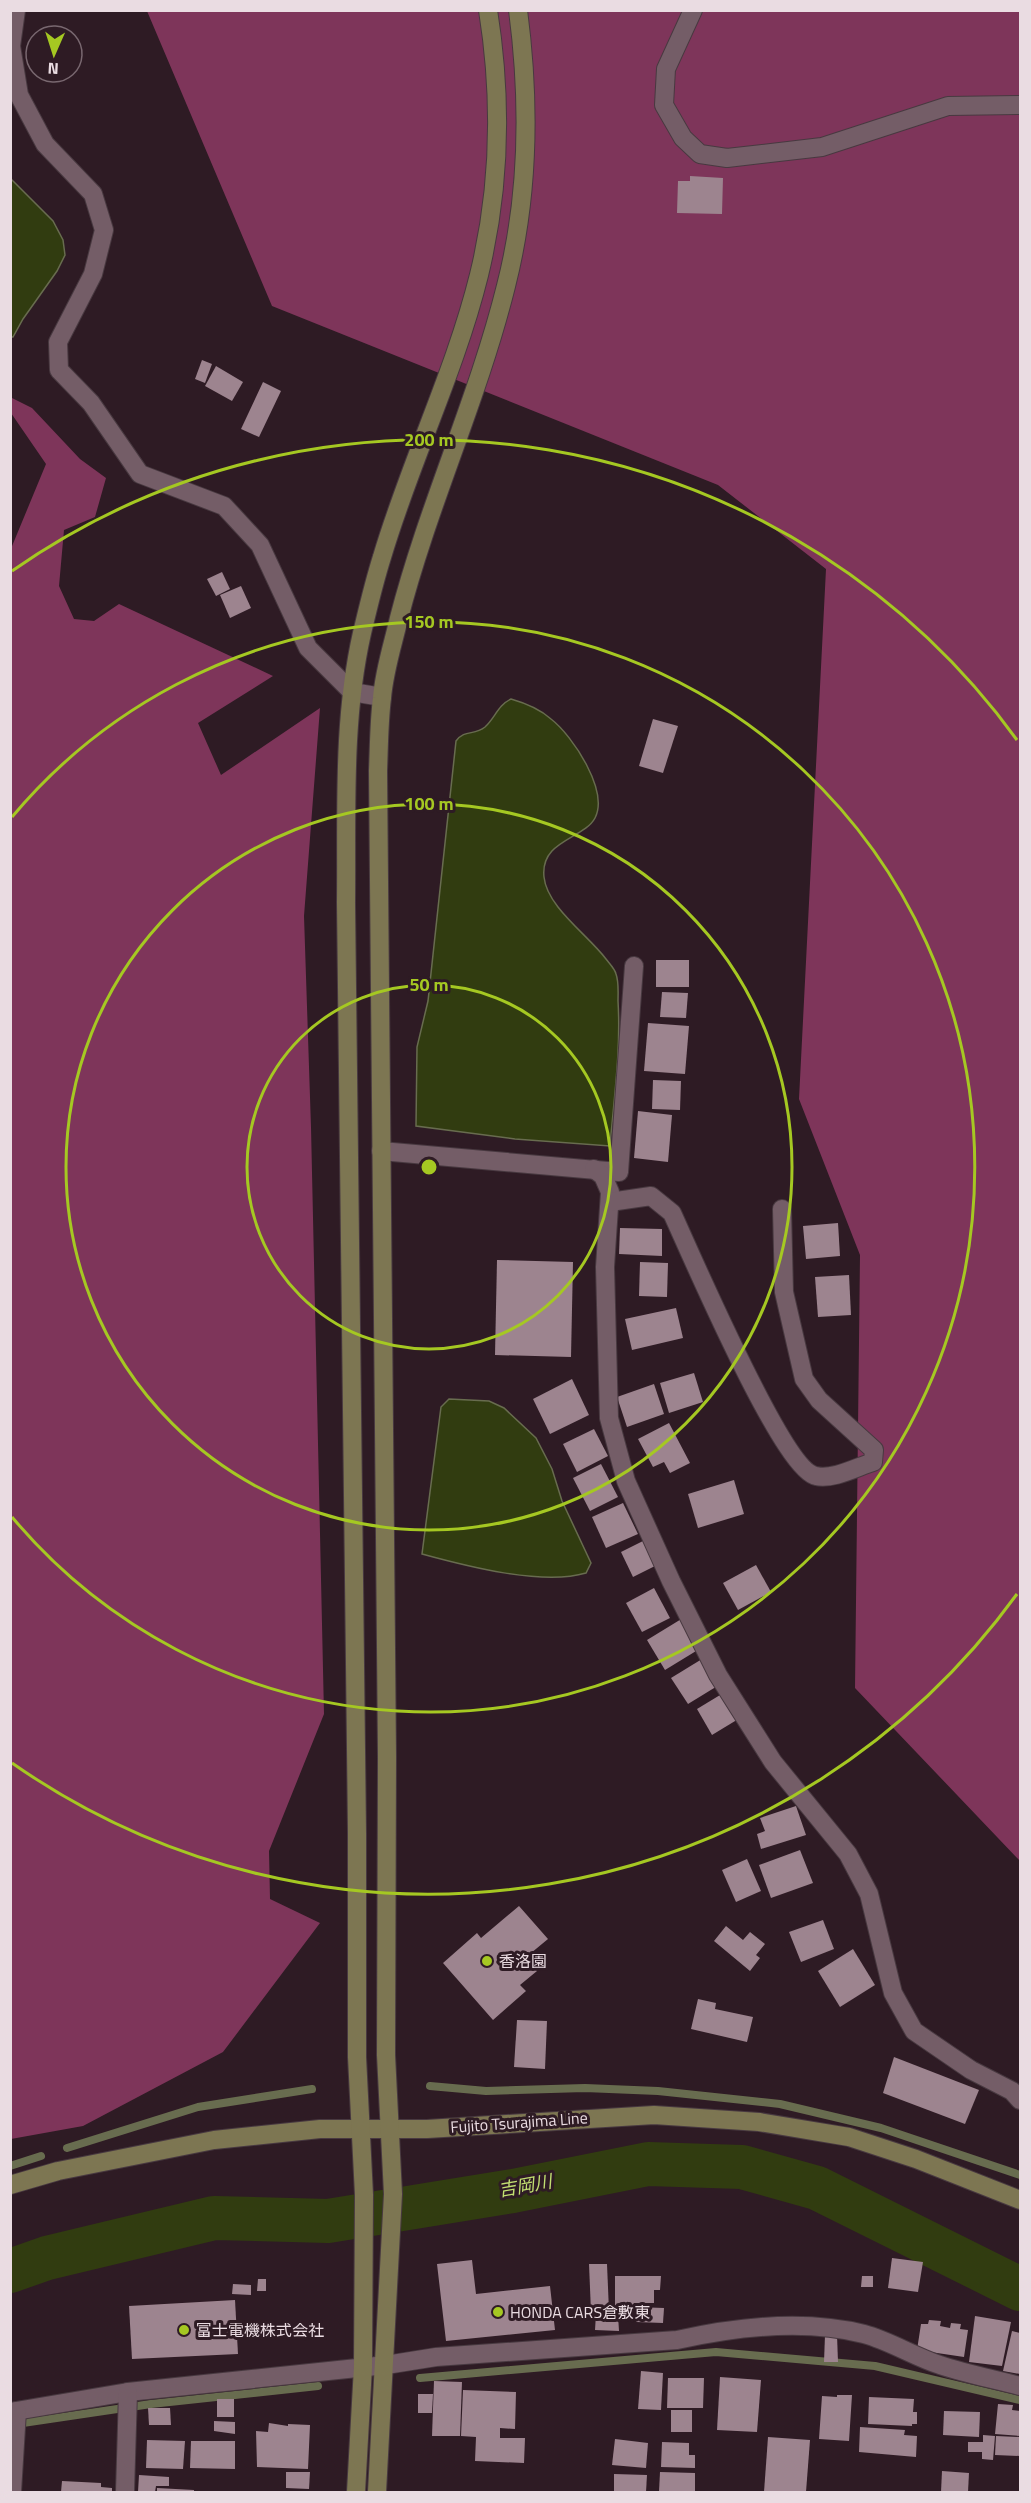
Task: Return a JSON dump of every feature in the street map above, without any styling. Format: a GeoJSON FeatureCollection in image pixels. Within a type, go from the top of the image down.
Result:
{"type":"FeatureCollection","features":[{"type":"Feature","properties":{"kind":"street"},"geometry":{"type":"LineString","coordinates":[[16,10],[11,46],[19,95],[45,144],[93,194],[104,230],[93,274],[58,342],[59,370],[91,403],[140,474],[224,507],[260,545],[308,648],[352,692],[382,697]]}},
{"type":"Feature","properties":{"kind":"street"},"geometry":{"type":"LineString","coordinates":[[356,2493],[363,2367],[364,2195],[357,2057],[357,1833],[346,903],[347,772],[352,692],[362,636],[382,557],[450,370],[478,275],[492,203],[498,122],[494,51],[488,10]]}},
{"type":"Feature","properties":{"kind":"street"},"geometry":{"type":"LineString","coordinates":[[377,2493],[392,2254],[393,2194],[386,2055],[387,1757],[378,771],[382,697],[412,566],[442,477],[481,374],[507,284],[521,207],[527,120],[518,10]]}},
{"type":"Feature","properties":{"kind":"street"},"geometry":{"type":"LineString","coordinates":[[693,10],[666,69],[664,105],[683,138],[700,154],[728,158],[822,147],[948,106],[1020,105]]}},
{"type":"Feature","properties":{"kind":"street"},"geometry":{"type":"LineString","coordinates":[[381,1151],[619,1172],[634,966]]}},
{"type":"Feature","properties":{"kind":"street"},"geometry":{"type":"LineString","coordinates":[[594,1169],[608,1183],[610,1202],[604,1267],[609,1418],[626,1481],[671,1581],[718,1675],[773,1762],[848,1854],[868,1894],[893,1993],[914,2031],[971,2070],[1012,2091],[1020,2100]]}},
{"type":"Feature","properties":{"kind":"street"},"geometry":{"type":"LineString","coordinates":[[610,1202],[651,1196],[672,1213],[753,1386],[783,1440],[803,1470],[816,1476],[833,1474],[873,1462],[874,1450],[819,1400],[804,1379],[784,1292],[782,1209]]}},
{"type":"Feature","properties":{"kind":"street","name":"Fujito Tsurajima Line"},"geometry":{"type":"LineString","coordinates":[[10,2185],[58,2170],[214,2140],[320,2129],[390,2129],[627,2115],[685,2116],[759,2122],[849,2137],[916,2159],[1020,2200]]}},
{"type":"Feature","properties":{"kind":"street"},"geometry":{"type":"LineString","coordinates":[[12,2493],[15,2418],[436,2358],[677,2340],[715,2331],[752,2327],[816,2328],[864,2334],[941,2365],[1020,2386]]}},
{"type":"Feature","properties":{"kind":"street"},"geometry":{"type":"LineString","coordinates":[[125,2493],[128,2403]]}},
{"type":"Feature","properties":{"kind":"shaded area"},"geometry":{"type":"Polygon","coordinates":[[[147,11],[1020,11],[1020,1861],[855,1688],[860,1255],[799,1099],[826,569],[718,485],[272,306],[147,11]]]}},
{"type":"Feature","properties":{"kind":"shaded area"},"geometry":{"type":"Polygon","coordinates":[[[11,179],[53,221],[63,240],[65,255],[57,271],[13,337],[10,337],[11,179]]]}},
{"type":"Feature","properties":{"kind":"shaded area"},"geometry":{"type":"Polygon","coordinates":[[[10,397],[32,408],[80,459],[106,478],[95,517],[64,530],[59,586],[74,619],[94,621],[119,604],[273,676],[198,723],[221,775],[320,708],[304,916],[324,1714],[269,1851],[270,1899],[320,1923],[223,2052],[83,2126],[11,2139],[10,551],[46,464],[11,413],[10,397]]]}},
{"type":"Feature","properties":{"kind":"shaded area"},"geometry":{"type":"Polygon","coordinates":[[[511,699],[537,709],[560,727],[586,765],[597,794],[598,807],[595,818],[582,831],[555,848],[545,865],[544,877],[552,899],[560,910],[598,950],[613,968],[617,977],[618,1055],[610,1146],[515,1139],[416,1126],[417,1047],[428,1001],[456,741],[463,735],[485,727],[511,699]]]}},
{"type":"Feature","properties":{"kind":"shaded area"},"geometry":{"type":"Polygon","coordinates":[[[449,1399],[489,1401],[504,1408],[536,1438],[552,1469],[562,1501],[591,1563],[586,1573],[548,1577],[526,1576],[482,1569],[422,1554],[441,1407],[449,1399]]]}},
{"type":"Feature","properties":{"kind":"building"},"geometry":{"type":"Polygon","coordinates":[[[690,176],[723,178],[722,214],[677,213],[678,181],[690,181],[690,176]]]}},
{"type":"Feature","properties":{"kind":"building"},"geometry":{"type":"Polygon","coordinates":[[[202,360],[212,364],[205,383],[195,379],[202,360]]]}},
{"type":"Feature","properties":{"kind":"building"},"geometry":{"type":"Polygon","coordinates":[[[216,366],[243,382],[232,401],[205,386],[216,366]]]}},
{"type":"Feature","properties":{"kind":"building"},"geometry":{"type":"Polygon","coordinates":[[[263,382],[281,391],[259,437],[241,429],[263,382]]]}},
{"type":"Feature","properties":{"kind":"building"},"geometry":{"type":"Polygon","coordinates":[[[222,572],[230,589],[216,596],[207,579],[222,572]]]}},
{"type":"Feature","properties":{"kind":"building"},"geometry":{"type":"Polygon","coordinates":[[[241,586],[251,608],[230,618],[220,595],[241,586]]]}},
{"type":"Feature","properties":{"kind":"building"},"geometry":{"type":"Polygon","coordinates":[[[653,719],[678,726],[663,773],[639,766],[653,719]]]}},
{"type":"Feature","properties":{"kind":"building"},"geometry":{"type":"Polygon","coordinates":[[[656,960],[689,960],[689,987],[656,987],[656,960]]]}},
{"type":"Feature","properties":{"kind":"building"},"geometry":{"type":"Polygon","coordinates":[[[662,992],[688,993],[686,1018],[660,1017],[662,992]]]}},
{"type":"Feature","properties":{"kind":"building"},"geometry":{"type":"Polygon","coordinates":[[[648,1023],[689,1026],[685,1074],[644,1071],[648,1023]]]}},
{"type":"Feature","properties":{"kind":"building"},"geometry":{"type":"Polygon","coordinates":[[[653,1080],[681,1081],[680,1110],[652,1109],[653,1080]]]}},
{"type":"Feature","properties":{"kind":"building"},"geometry":{"type":"Polygon","coordinates":[[[638,1111],[672,1115],[668,1162],[634,1158],[638,1111]]]}},
{"type":"Feature","properties":{"kind":"building"},"geometry":{"type":"Polygon","coordinates":[[[838,1223],[840,1256],[806,1259],[803,1226],[838,1223]]]}},
{"type":"Feature","properties":{"kind":"building"},"geometry":{"type":"Polygon","coordinates":[[[620,1228],[662,1229],[662,1256],[619,1254],[620,1228]]]}},
{"type":"Feature","properties":{"kind":"building"},"geometry":{"type":"Polygon","coordinates":[[[497,1260],[573,1262],[571,1357],[495,1355],[497,1260]]]}},
{"type":"Feature","properties":{"kind":"building"},"geometry":{"type":"Polygon","coordinates":[[[640,1262],[668,1263],[667,1297],[639,1296],[640,1262]]]}},
{"type":"Feature","properties":{"kind":"building"},"geometry":{"type":"Polygon","coordinates":[[[849,1275],[851,1315],[818,1317],[815,1277],[849,1275]]]}},
{"type":"Feature","properties":{"kind":"building"},"geometry":{"type":"Polygon","coordinates":[[[676,1308],[683,1338],[632,1350],[625,1319],[676,1308]]]}},
{"type":"Feature","properties":{"kind":"building"},"geometry":{"type":"Polygon","coordinates":[[[694,1373],[703,1402],[669,1413],[660,1383],[694,1373]]]}},
{"type":"Feature","properties":{"kind":"building"},"geometry":{"type":"Polygon","coordinates":[[[572,1379],[589,1415],[550,1434],[533,1399],[572,1379]]]}},
{"type":"Feature","properties":{"kind":"building"},"geometry":{"type":"Polygon","coordinates":[[[654,1384],[664,1414],[627,1427],[617,1397],[654,1384]]]}},
{"type":"Feature","properties":{"kind":"building"},"geometry":{"type":"Polygon","coordinates":[[[669,1423],[690,1463],[670,1473],[664,1462],[653,1467],[638,1439],[669,1423]]]}},
{"type":"Feature","properties":{"kind":"building"},"geometry":{"type":"Polygon","coordinates":[[[594,1429],[608,1456],[577,1472],[563,1444],[594,1429]]]}},
{"type":"Feature","properties":{"kind":"building"},"geometry":{"type":"Polygon","coordinates":[[[601,1464],[618,1497],[590,1511],[573,1478],[601,1464]]]}},
{"type":"Feature","properties":{"kind":"building"},"geometry":{"type":"Polygon","coordinates":[[[734,1480],[744,1514],[698,1528],[688,1494],[734,1480]]]}},
{"type":"Feature","properties":{"kind":"building"},"geometry":{"type":"Polygon","coordinates":[[[623,1503],[638,1534],[606,1548],[592,1517],[623,1503]]]}},
{"type":"Feature","properties":{"kind":"building"},"geometry":{"type":"Polygon","coordinates":[[[649,1538],[661,1563],[633,1577],[621,1552],[649,1538]]]}},
{"type":"Feature","properties":{"kind":"building"},"geometry":{"type":"Polygon","coordinates":[[[756,1565],[771,1592],[738,1610],[723,1583],[756,1565]]]}},
{"type":"Feature","properties":{"kind":"building"},"geometry":{"type":"Polygon","coordinates":[[[654,1588],[670,1618],[642,1632],[626,1603],[654,1588]]]}},
{"type":"Feature","properties":{"kind":"building"},"geometry":{"type":"Polygon","coordinates":[[[683,1618],[701,1648],[665,1670],[647,1640],[683,1618]]]}},
{"type":"Feature","properties":{"kind":"building"},"geometry":{"type":"Polygon","coordinates":[[[702,1659],[719,1685],[688,1704],[671,1678],[702,1659]]]}},
{"type":"Feature","properties":{"kind":"building"},"geometry":{"type":"Polygon","coordinates":[[[725,1692],[740,1718],[712,1735],[697,1709],[725,1692]]]}},
{"type":"Feature","properties":{"kind":"building"},"geometry":{"type":"Polygon","coordinates":[[[796,1806],[806,1835],[761,1849],[757,1834],[765,1831],[760,1818],[796,1806]]]}},
{"type":"Feature","properties":{"kind":"building"},"geometry":{"type":"Polygon","coordinates":[[[800,1850],[813,1883],[771,1898],[759,1865],[800,1850]]]}},
{"type":"Feature","properties":{"kind":"building"},"geometry":{"type":"Polygon","coordinates":[[[747,1859],[761,1891],[736,1902],[722,1870],[747,1859]]]}},
{"type":"Feature","properties":{"kind":"building","name":"香洛園"},"geometry":{"type":"Polygon","coordinates":[[[519,1906],[548,1939],[525,1958],[537,1971],[520,1985],[526,1991],[493,2020],[443,1963],[477,1933],[481,1938],[519,1906]]]}},
{"type":"Feature","properties":{"kind":"building"},"geometry":{"type":"Polygon","coordinates":[[[823,1920],[834,1949],[801,1962],[789,1932],[823,1920]]]}},
{"type":"Feature","properties":{"kind":"building"},"geometry":{"type":"Polygon","coordinates":[[[726,1926],[743,1940],[750,1932],[765,1944],[756,1955],[760,1958],[750,1971],[714,1941],[726,1926]]]}},
{"type":"Feature","properties":{"kind":"building"},"geometry":{"type":"Polygon","coordinates":[[[853,1949],[875,1985],[840,2007],[818,1971],[853,1949]]]}},
{"type":"Feature","properties":{"kind":"building"},"geometry":{"type":"Polygon","coordinates":[[[698,1999],[716,2003],[715,2009],[753,2017],[747,2042],[691,2029],[698,1999]]]}},
{"type":"Feature","properties":{"kind":"building"},"geometry":{"type":"Polygon","coordinates":[[[517,2020],[547,2021],[545,2069],[514,2067],[517,2020]]]}},
{"type":"Feature","properties":{"kind":"building"},"geometry":{"type":"Polygon","coordinates":[[[894,2057],[979,2090],[965,2124],[883,2093],[894,2057]]]}},
{"type":"Feature","properties":{"kind":"building"},"geometry":{"type":"Polygon","coordinates":[[[892,2258],[923,2262],[918,2292],[888,2288],[892,2258]]]}},
{"type":"Feature","properties":{"kind":"building","name":"HONDA CARS倉敷東"},"geometry":{"type":"Polygon","coordinates":[[[472,2260],[476,2294],[550,2286],[555,2330],[446,2341],[437,2264],[472,2260]]]}},
{"type":"Feature","properties":{"kind":"building"},"geometry":{"type":"Polygon","coordinates":[[[589,2264],[607,2264],[609,2311],[591,2312],[589,2264]]]}},
{"type":"Feature","properties":{"kind":"building"},"geometry":{"type":"Polygon","coordinates":[[[615,2276],[661,2276],[660,2290],[654,2290],[654,2303],[634,2303],[634,2309],[615,2308],[615,2276]]]}},
{"type":"Feature","properties":{"kind":"building"},"geometry":{"type":"Polygon","coordinates":[[[862,2276],[873,2276],[873,2287],[861,2287],[862,2276]]]}},
{"type":"Feature","properties":{"kind":"building"},"geometry":{"type":"Polygon","coordinates":[[[258,2279],[266,2279],[266,2291],[257,2291],[258,2279]]]}},
{"type":"Feature","properties":{"kind":"building"},"geometry":{"type":"Polygon","coordinates":[[[233,2284],[251,2285],[251,2295],[232,2294],[233,2284]]]}},
{"type":"Feature","properties":{"kind":"building","name":"富士電機株式会社"},"geometry":{"type":"Polygon","coordinates":[[[235,2300],[238,2354],[132,2359],[129,2306],[235,2300]]]}},
{"type":"Feature","properties":{"kind":"building"},"geometry":{"type":"Polygon","coordinates":[[[636,2307],[664,2308],[663,2323],[636,2322],[636,2307]]]}},
{"type":"Feature","properties":{"kind":"building"},"geometry":{"type":"Polygon","coordinates":[[[596,2314],[618,2315],[619,2331],[595,2330],[596,2314]]]}},
{"type":"Feature","properties":{"kind":"building"},"geometry":{"type":"Polygon","coordinates":[[[975,2316],[1011,2322],[1002,2366],[969,2362],[975,2316]]]}},
{"type":"Feature","properties":{"kind":"building"},"geometry":{"type":"Polygon","coordinates":[[[929,2320],[941,2321],[940,2326],[950,2328],[951,2323],[961,2324],[960,2329],[968,2330],[964,2357],[917,2350],[921,2324],[928,2324],[929,2320]]]}},
{"type":"Feature","properties":{"kind":"building"},"geometry":{"type":"Polygon","coordinates":[[[1012,2331],[1020,2333],[1020,2374],[1003,2371],[1012,2331]]]}},
{"type":"Feature","properties":{"kind":"building"},"geometry":{"type":"Polygon","coordinates":[[[825,2335],[837,2335],[838,2362],[824,2362],[825,2335]]]}},
{"type":"Feature","properties":{"kind":"building"},"geometry":{"type":"Polygon","coordinates":[[[641,2371],[663,2373],[661,2410],[638,2409],[641,2371]]]}},
{"type":"Feature","properties":{"kind":"building"},"geometry":{"type":"Polygon","coordinates":[[[720,2377],[761,2380],[757,2432],[717,2430],[720,2377]]]}},
{"type":"Feature","properties":{"kind":"building"},"geometry":{"type":"Polygon","coordinates":[[[668,2378],[704,2378],[703,2408],[667,2408],[668,2378]]]}},
{"type":"Feature","properties":{"kind":"building"},"geometry":{"type":"Polygon","coordinates":[[[434,2381],[462,2382],[460,2436],[432,2436],[434,2381]]]}},
{"type":"Feature","properties":{"kind":"building"},"geometry":{"type":"Polygon","coordinates":[[[463,2390],[516,2392],[515,2429],[500,2428],[500,2438],[525,2438],[524,2463],[475,2461],[476,2437],[461,2436],[463,2390]]]}},
{"type":"Feature","properties":{"kind":"building"},"geometry":{"type":"Polygon","coordinates":[[[418,2394],[433,2394],[432,2413],[418,2413],[418,2394]]]}},
{"type":"Feature","properties":{"kind":"building"},"geometry":{"type":"Polygon","coordinates":[[[837,2395],[852,2395],[849,2441],[819,2439],[822,2396],[837,2397],[837,2395]]]}},
{"type":"Feature","properties":{"kind":"building"},"geometry":{"type":"Polygon","coordinates":[[[869,2397],[914,2399],[913,2412],[917,2412],[917,2424],[912,2424],[912,2426],[868,2424],[869,2397]]]}},
{"type":"Feature","properties":{"kind":"building"},"geometry":{"type":"Polygon","coordinates":[[[217,2399],[234,2399],[234,2417],[217,2417],[217,2399]]]}},
{"type":"Feature","properties":{"kind":"building"},"geometry":{"type":"Polygon","coordinates":[[[998,2404],[1013,2405],[1012,2410],[1020,2411],[1020,2436],[995,2434],[998,2404]]]}},
{"type":"Feature","properties":{"kind":"building"},"geometry":{"type":"Polygon","coordinates":[[[148,2408],[170,2408],[171,2425],[149,2425],[148,2408]]]}},
{"type":"Feature","properties":{"kind":"building"},"geometry":{"type":"Polygon","coordinates":[[[671,2410],[692,2410],[692,2432],[671,2432],[671,2410]]]}},
{"type":"Feature","properties":{"kind":"building"},"geometry":{"type":"Polygon","coordinates":[[[944,2411],[980,2412],[979,2437],[943,2435],[944,2411]]]}},
{"type":"Feature","properties":{"kind":"building"},"geometry":{"type":"Polygon","coordinates":[[[214,2421],[235,2422],[235,2434],[214,2431],[214,2421]]]}},
{"type":"Feature","properties":{"kind":"building"},"geometry":{"type":"Polygon","coordinates":[[[269,2423],[288,2426],[288,2424],[310,2425],[308,2469],[257,2467],[256,2431],[268,2432],[269,2423]]]}},
{"type":"Feature","properties":{"kind":"building"},"geometry":{"type":"Polygon","coordinates":[[[860,2427],[905,2430],[904,2435],[917,2436],[916,2457],[859,2452],[860,2427]]]}},
{"type":"Feature","properties":{"kind":"building"},"geometry":{"type":"Polygon","coordinates":[[[983,2435],[995,2436],[993,2460],[982,2459],[982,2452],[968,2452],[968,2442],[983,2442],[983,2435]]]}},
{"type":"Feature","properties":{"kind":"building"},"geometry":{"type":"Polygon","coordinates":[[[996,2436],[1020,2437],[1020,2456],[995,2455],[996,2436]]]}},
{"type":"Feature","properties":{"kind":"building"},"geometry":{"type":"Polygon","coordinates":[[[768,2437],[810,2440],[806,2492],[764,2492],[768,2437]]]}},
{"type":"Feature","properties":{"kind":"building"},"geometry":{"type":"Polygon","coordinates":[[[615,2439],[648,2443],[646,2468],[612,2465],[615,2439]]]}},
{"type":"Feature","properties":{"kind":"building"},"geometry":{"type":"Polygon","coordinates":[[[147,2440],[185,2441],[183,2469],[146,2468],[147,2440]]]}},
{"type":"Feature","properties":{"kind":"building"},"geometry":{"type":"Polygon","coordinates":[[[191,2441],[235,2441],[235,2469],[190,2468],[191,2441]]]}},
{"type":"Feature","properties":{"kind":"building"},"geometry":{"type":"Polygon","coordinates":[[[662,2442],[689,2443],[689,2455],[695,2455],[695,2468],[661,2467],[662,2442]]]}},
{"type":"Feature","properties":{"kind":"building"},"geometry":{"type":"Polygon","coordinates":[[[942,2471],[969,2473],[968,2492],[941,2492],[942,2471]]]}},
{"type":"Feature","properties":{"kind":"building"},"geometry":{"type":"Polygon","coordinates":[[[286,2472],[310,2472],[309,2489],[286,2488],[286,2472]]]}},
{"type":"Feature","properties":{"kind":"building"},"geometry":{"type":"Polygon","coordinates":[[[660,2472],[695,2473],[695,2492],[659,2492],[660,2472]]]}},
{"type":"Feature","properties":{"kind":"building"},"geometry":{"type":"Polygon","coordinates":[[[614,2474],[647,2475],[646,2492],[614,2492],[614,2474]]]}},
{"type":"Feature","properties":{"kind":"building"},"geometry":{"type":"Polygon","coordinates":[[[139,2475],[169,2477],[169,2486],[156,2486],[155,2492],[138,2492],[139,2475]]]}},
{"type":"Feature","properties":{"kind":"building"},"geometry":{"type":"Polygon","coordinates":[[[62,2481],[101,2483],[101,2487],[112,2488],[112,2492],[61,2492],[62,2481]]]}},
{"type":"Feature","properties":{"kind":"building"},"geometry":{"type":"Polygon","coordinates":[[[157,2488],[194,2490],[194,2492],[157,2492],[157,2488]]]}},
{"type":"Feature","properties":{"kind":"waterway"},"geometry":{"type":"LineString","coordinates":[[430,2086],[486,2091],[585,2088],[658,2091],[780,2104],[881,2128],[1020,2175]]}},
{"type":"Feature","properties":{"kind":"waterway"},"geometry":{"type":"LineString","coordinates":[[67,2148],[198,2107],[312,2089]]}},
{"type":"Feature","properties":{"kind":"waterway"},"geometry":{"type":"LineString","coordinates":[[10,2166],[41,2156]]}},
{"type":"Feature","properties":{"kind":"waterway","name":"吉岡川"},"geometry":{"type":"LineString","coordinates":[[10,2271],[47,2258],[214,2218],[328,2221],[513,2191],[648,2164],[742,2167],[817,2188],[1020,2289]]}},
{"type":"Feature","properties":{"kind":"waterway"},"geometry":{"type":"LineString","coordinates":[[420,2378],[716,2352],[875,2366],[1020,2400]]}},
{"type":"Feature","properties":{"kind":"waterway"},"geometry":{"type":"LineString","coordinates":[[16,2424],[151,2404],[318,2386]]}},
{"type":"Feature","properties":{"kind":"place","name":"香洛園"},"geometry":{"type":"Point","coordinates":[487,1961]}},
{"type":"Feature","properties":{"kind":"place","name":"HONDA CARS倉敷東"},"geometry":{"type":"Point","coordinates":[498,2312]}},
{"type":"Feature","properties":{"kind":"place","name":"富士電機株式会社"},"geometry":{"type":"Point","coordinates":[184,2330]}}]}
